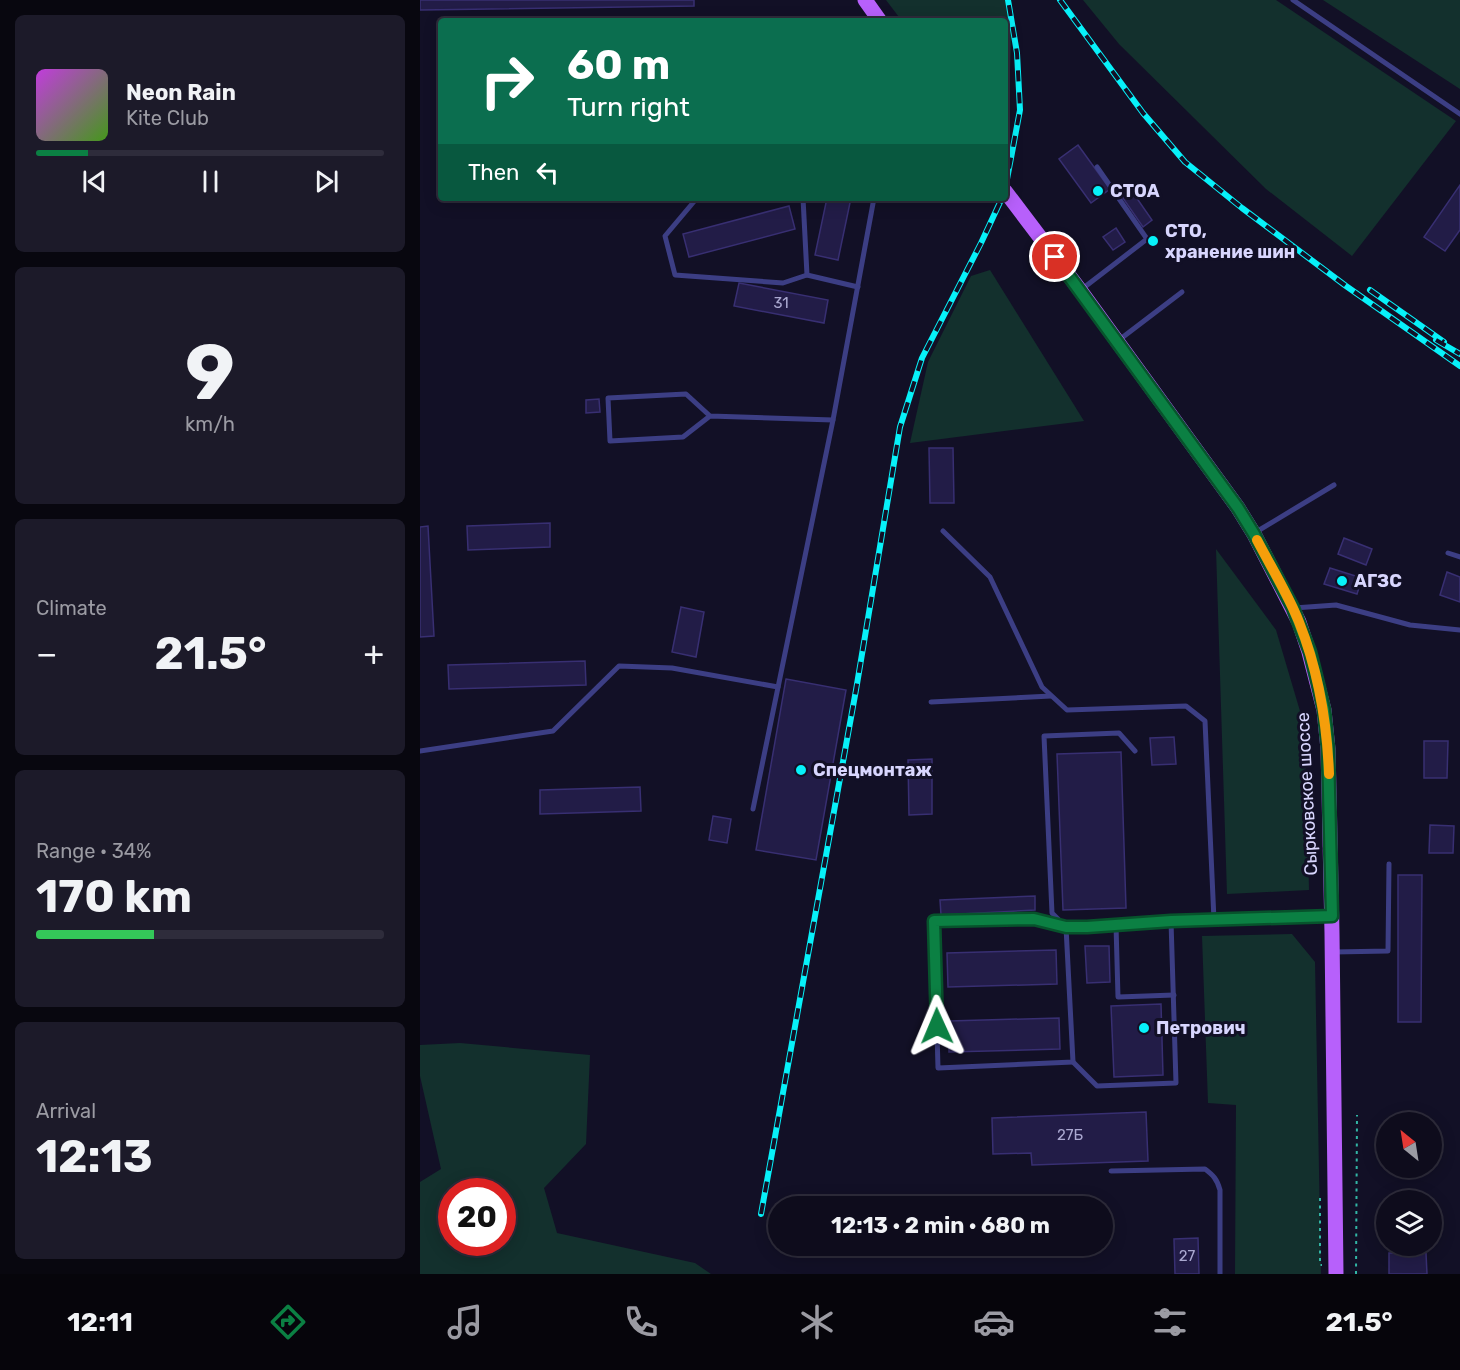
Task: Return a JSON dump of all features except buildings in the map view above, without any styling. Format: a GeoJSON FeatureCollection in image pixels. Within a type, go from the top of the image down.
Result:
{"type":"FeatureCollection","features":[{"type":"Feature","properties":{"kind":"main road"},"geometry":{"type":"LineString","coordinates":[[865,0],[878,18]]}},
{"type":"Feature","properties":{"kind":"main road","name":"Сырковское шоссе"},"geometry":{"type":"LineString","coordinates":[[1008,195],[1238,508],[1293,608],[1310,652],[1324,710],[1328,749],[1335,1274]]}},
{"type":"Feature","properties":{"kind":"lane"},"geometry":{"type":"LineString","coordinates":[[1293,0],[1460,114]]}},
{"type":"Feature","properties":{"kind":"lane"},"geometry":{"type":"LineString","coordinates":[[1080,290],[1147,239],[1097,167]]}},
{"type":"Feature","properties":{"kind":"lane"},"geometry":{"type":"LineString","coordinates":[[695,201],[665,236],[675,275],[783,283],[807,274],[858,287]]}},
{"type":"Feature","properties":{"kind":"lane"},"geometry":{"type":"LineString","coordinates":[[804,201],[807,274]]}},
{"type":"Feature","properties":{"kind":"lane"},"geometry":{"type":"LineString","coordinates":[[753,809],[833,420],[873,201]]}},
{"type":"Feature","properties":{"kind":"lane"},"geometry":{"type":"LineString","coordinates":[[1117,342],[1182,292]]}},
{"type":"Feature","properties":{"kind":"lane"},"geometry":{"type":"LineString","coordinates":[[710,416],[686,394],[608,398],[610,441],[683,437],[710,416],[833,420]]}},
{"type":"Feature","properties":{"kind":"lane"},"geometry":{"type":"LineString","coordinates":[[1254,534],[1334,485]]}},
{"type":"Feature","properties":{"kind":"lane"},"geometry":{"type":"LineString","coordinates":[[943,531],[990,577],[1042,687],[1067,710],[1186,706],[1205,721],[1214,920]]}},
{"type":"Feature","properties":{"kind":"lane"},"geometry":{"type":"LineString","coordinates":[[1448,553],[1460,557]]}},
{"type":"Feature","properties":{"kind":"lane"},"geometry":{"type":"LineString","coordinates":[[1293,608],[1336,605],[1410,625],[1460,630]]}},
{"type":"Feature","properties":{"kind":"lane"},"geometry":{"type":"LineString","coordinates":[[420,751],[553,731],[620,666],[672,668],[778,687]]}},
{"type":"Feature","properties":{"kind":"lane"},"geometry":{"type":"LineString","coordinates":[[931,702],[1052,696]]}},
{"type":"Feature","properties":{"kind":"lane"},"geometry":{"type":"LineString","coordinates":[[1136,751],[1119,734],[1044,736],[1052,913],[1066,927],[1073,1062],[1097,1086],[1176,1083],[1171,921]]}},
{"type":"Feature","properties":{"kind":"lane"},"geometry":{"type":"LineString","coordinates":[[1332,952],[1388,951],[1389,864]]}},
{"type":"Feature","properties":{"kind":"lane"},"geometry":{"type":"LineString","coordinates":[[1073,1062],[938,1068],[934,921],[1034,919],[1066,927],[1332,916]]}},
{"type":"Feature","properties":{"kind":"lane"},"geometry":{"type":"LineString","coordinates":[[1116,924],[1118,997],[1174,995]]}},
{"type":"Feature","properties":{"kind":"lane"},"geometry":{"type":"LineString","coordinates":[[1111,1171],[1205,1169],[1214,1175],[1220,1190],[1220,1274]]}},
{"type":"Feature","properties":{"kind":"path"},"geometry":{"type":"LineString","coordinates":[[1356,1115],[1356,1274]]}},
{"type":"Feature","properties":{"kind":"green space"},"geometry":{"type":"Polygon","coordinates":[[[886,0],[1008,0],[1012,18],[1008,109],[1008,18],[900,18],[886,0]]]}},
{"type":"Feature","properties":{"kind":"green space"},"geometry":{"type":"Polygon","coordinates":[[[1083,0],[1276,0],[1456,121],[1352,256],[1266,189],[1119,44],[1083,0]]]}},
{"type":"Feature","properties":{"kind":"green space"},"geometry":{"type":"Polygon","coordinates":[[[1323,0],[1460,0],[1460,89],[1323,0]]]}},
{"type":"Feature","properties":{"kind":"green space"},"geometry":{"type":"Polygon","coordinates":[[[990,270],[1084,421],[910,443],[928,362],[971,276],[990,270]]]}},
{"type":"Feature","properties":{"kind":"green space"},"geometry":{"type":"Polygon","coordinates":[[[1216,549],[1276,630],[1305,728],[1309,890],[1227,894],[1216,549]]]}},
{"type":"Feature","properties":{"kind":"green space"},"geometry":{"type":"Polygon","coordinates":[[[1292,934],[1315,962],[1321,1274],[1235,1274],[1236,1105],[1208,1103],[1202,936],[1292,934]]]}},
{"type":"Feature","properties":{"kind":"green space"},"geometry":{"type":"Polygon","coordinates":[[[460,1043],[590,1055],[586,1144],[544,1188],[557,1233],[695,1263],[711,1274],[420,1274],[420,1182],[441,1169],[420,1076],[420,1045],[460,1043]]]}},
{"type":"Feature","properties":{"kind":"railway"},"geometry":{"type":"LineString","coordinates":[[1008,0],[1017,53],[1020,110],[1008,174]]}},
{"type":"Feature","properties":{"kind":"railway"},"geometry":{"type":"LineString","coordinates":[[1060,0],[1143,113],[1185,162],[1346,286],[1460,366]]}},
{"type":"Feature","properties":{"kind":"railway"},"geometry":{"type":"LineString","coordinates":[[761,1214],[856,690],[900,427],[922,358],[1001,201]]}},
{"type":"Feature","properties":{"kind":"railway"},"geometry":{"type":"LineString","coordinates":[[1370,290],[1444,342]]}},
{"type":"Feature","properties":{"kind":"railway"},"geometry":{"type":"LineString","coordinates":[[1436,340],[1460,354]]}},
{"type":"Feature","properties":{"kind":"slow traffic"},"geometry":{"type":"LineString","coordinates":[[1257,540],[1293,608],[1310,652],[1324,710],[1329,774]]}},
{"type":"Feature","properties":{"kind":"place","name":"СТОА"},"geometry":{"type":"Point","coordinates":[1098,191]}},
{"type":"Feature","properties":{"kind":"place","name":"СТО, хранение шин"},"geometry":{"type":"Point","coordinates":[1153,241]}},
{"type":"Feature","properties":{"kind":"place","name":"АГЗС"},"geometry":{"type":"Point","coordinates":[1342,581]}},
{"type":"Feature","properties":{"kind":"place","name":"Спецмонтаж"},"geometry":{"type":"Point","coordinates":[801,770]}},
{"type":"Feature","properties":{"kind":"place","name":"Петрович"},"geometry":{"type":"Point","coordinates":[1144,1028]}},
{"type":"Feature","properties":{"kind":"route"},"geometry":{"type":"LineString","coordinates":[[937,1026],[934,921],[1034,919],[1066,927],[1087,927],[1171,921],[1332,916],[1328,749],[1324,710],[1310,652],[1299,622],[1254,534],[1238,508],[1055,257]]}}]}
